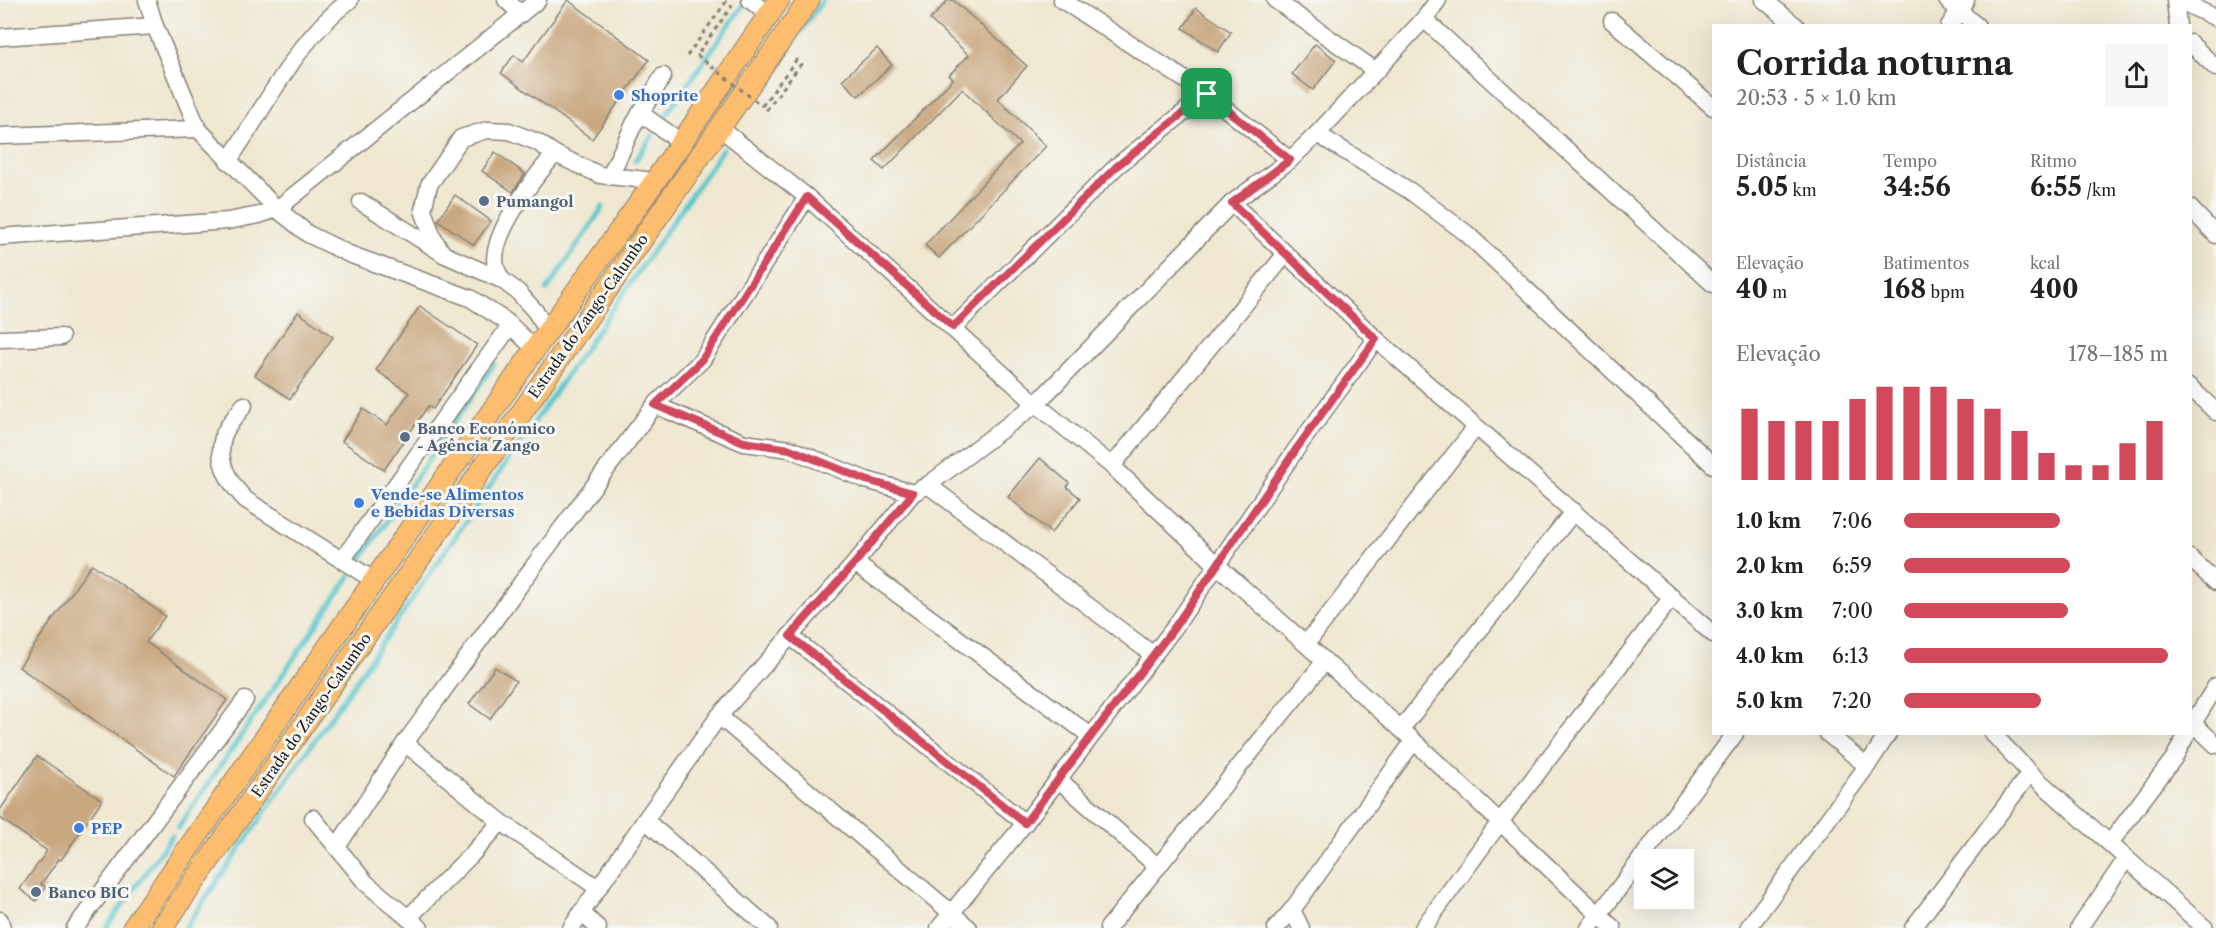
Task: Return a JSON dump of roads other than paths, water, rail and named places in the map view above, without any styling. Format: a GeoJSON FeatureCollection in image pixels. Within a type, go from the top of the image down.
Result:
{"type":"FeatureCollection","features":[{"type":"Feature","properties":{"kind":"main road","name":"Estrada do Zango-Calumbo"},"geometry":{"type":"LineString","coordinates":[[162,928],[809,0]]}},
{"type":"Feature","properties":{"kind":"main road","name":"Estrada do Zango-Calumbo"},"geometry":{"type":"LineString","coordinates":[[133,928],[535,349],[656,181],[774,7]]}},
{"type":"Feature","properties":{"kind":"street"},"geometry":{"type":"LineString","coordinates":[[147,0],[155,26],[198,129],[277,209],[309,234],[349,254],[470,298],[491,309],[535,349]]}},
{"type":"Feature","properties":{"kind":"street"},"geometry":{"type":"LineString","coordinates":[[228,161],[252,127],[283,73],[333,13],[350,0]]}},
{"type":"Feature","properties":{"kind":"street"},"geometry":{"type":"LineString","coordinates":[[506,0],[521,14]]}},
{"type":"Feature","properties":{"kind":"street"},"geometry":{"type":"LineString","coordinates":[[0,237],[228,220],[277,209],[538,0]]}},
{"type":"Feature","properties":{"kind":"street"},"geometry":{"type":"LineString","coordinates":[[750,0],[774,7]]}},
{"type":"Feature","properties":{"kind":"street"},"geometry":{"type":"LineString","coordinates":[[1062,0],[1207,94],[1290,160]]}},
{"type":"Feature","properties":{"kind":"street"},"geometry":{"type":"LineString","coordinates":[[1275,0],[1376,71]]}},
{"type":"Feature","properties":{"kind":"street"},"geometry":{"type":"LineString","coordinates":[[571,928],[719,716],[855,563],[913,493],[928,485],[1036,404],[1232,203],[1290,160],[1317,134],[1425,19],[1438,0]]}},
{"type":"Feature","properties":{"kind":"street"},"geometry":{"type":"LineString","coordinates":[[1764,0],[1794,24]]}},
{"type":"Feature","properties":{"kind":"street"},"geometry":{"type":"LineString","coordinates":[[2178,24],[2176,0],[2216,18]]}},
{"type":"Feature","properties":{"kind":"street"},"geometry":{"type":"LineString","coordinates":[[1950,24],[1957,4],[1975,24]]}},
{"type":"Feature","properties":{"kind":"street"},"geometry":{"type":"LineString","coordinates":[[1425,19],[1712,283]]}},
{"type":"Feature","properties":{"kind":"street"},"geometry":{"type":"LineString","coordinates":[[1612,21],[1712,106]]}},
{"type":"Feature","properties":{"kind":"street"},"geometry":{"type":"LineString","coordinates":[[0,37],[155,26]]}},
{"type":"Feature","properties":{"kind":"street"},"geometry":{"type":"LineString","coordinates":[[2192,45],[2216,68]]}},
{"type":"Feature","properties":{"kind":"street"},"geometry":{"type":"LineString","coordinates":[[610,176],[640,113],[663,76]]}},
{"type":"Feature","properties":{"kind":"street"},"geometry":{"type":"LineString","coordinates":[[953,327],[1117,166],[1207,94]]}},
{"type":"Feature","properties":{"kind":"street"},"geometry":{"type":"LineString","coordinates":[[640,113],[681,142]]}},
{"type":"Feature","properties":{"kind":"street"},"geometry":{"type":"LineString","coordinates":[[720,128],[807,197],[1036,404],[1112,466],[1218,566],[1401,729],[1500,822],[1595,922],[1613,928]]}},
{"type":"Feature","properties":{"kind":"street"},"geometry":{"type":"LineString","coordinates":[[0,136],[198,129]]}},
{"type":"Feature","properties":{"kind":"street"},"geometry":{"type":"LineString","coordinates":[[444,254],[433,238],[423,210],[429,185],[461,138],[487,130],[509,131],[537,142],[555,154],[600,175],[656,181]]}},
{"type":"Feature","properties":{"kind":"street"},"geometry":{"type":"LineString","coordinates":[[1317,134],[1410,190],[1459,227],[1712,464]]}},
{"type":"Feature","properties":{"kind":"street"},"geometry":{"type":"LineString","coordinates":[[502,280],[495,266],[496,250],[502,230],[540,171],[555,154]]}},
{"type":"Feature","properties":{"kind":"street"},"geometry":{"type":"LineString","coordinates":[[337,847],[405,743],[541,556],[655,405],[702,360],[807,197]]}},
{"type":"Feature","properties":{"kind":"street"},"geometry":{"type":"LineString","coordinates":[[361,202],[444,254],[502,280],[530,305],[548,331]]}},
{"type":"Feature","properties":{"kind":"street"},"geometry":{"type":"LineString","coordinates":[[1232,203],[1376,339],[1712,633]]}},
{"type":"Feature","properties":{"kind":"street"},"geometry":{"type":"LineString","coordinates":[[2192,210],[2216,235]]}},
{"type":"Feature","properties":{"kind":"street"},"geometry":{"type":"LineString","coordinates":[[1112,466],[1285,255]]}},
{"type":"Feature","properties":{"kind":"street"},"geometry":{"type":"LineString","coordinates":[[342,560],[510,326]]}},
{"type":"Feature","properties":{"kind":"street"},"geometry":{"type":"LineString","coordinates":[[0,339],[61,337]]}},
{"type":"Feature","properties":{"kind":"street"},"geometry":{"type":"LineString","coordinates":[[939,928],[1025,823],[1218,566],[1297,448],[1376,339]]}},
{"type":"Feature","properties":{"kind":"street"},"geometry":{"type":"LineString","coordinates":[[2192,389],[2216,412]]}},
{"type":"Feature","properties":{"kind":"street"},"geometry":{"type":"LineString","coordinates":[[244,405],[223,435],[222,454],[225,471],[232,487],[246,500],[375,581]]}},
{"type":"Feature","properties":{"kind":"street"},"geometry":{"type":"LineString","coordinates":[[655,405],[744,442],[790,449],[866,480],[913,493]]}},
{"type":"Feature","properties":{"kind":"street"},"geometry":{"type":"LineString","coordinates":[[1306,644],[1476,427]]}},
{"type":"Feature","properties":{"kind":"street"},"geometry":{"type":"LineString","coordinates":[[928,485],[1152,654]]}},
{"type":"Feature","properties":{"kind":"street"},"geometry":{"type":"LineString","coordinates":[[1401,729],[1574,511]]}},
{"type":"Feature","properties":{"kind":"street"},"geometry":{"type":"LineString","coordinates":[[2192,560],[2216,582]]}},
{"type":"Feature","properties":{"kind":"street"},"geometry":{"type":"LineString","coordinates":[[855,563],[1091,736]]}},
{"type":"Feature","properties":{"kind":"street"},"geometry":{"type":"LineString","coordinates":[[1423,928],[1500,822],[1672,597]]}},
{"type":"Feature","properties":{"kind":"street"},"geometry":{"type":"LineString","coordinates":[[790,636],[1025,823]]}},
{"type":"Feature","properties":{"kind":"street"},"geometry":{"type":"LineString","coordinates":[[1108,928],[1325,661]]}},
{"type":"Feature","properties":{"kind":"street"},"geometry":{"type":"LineString","coordinates":[[2192,723],[2216,686]]}},
{"type":"Feature","properties":{"kind":"street"},"geometry":{"type":"LineString","coordinates":[[75,928],[244,700]]}},
{"type":"Feature","properties":{"kind":"street"},"geometry":{"type":"LineString","coordinates":[[719,716],[969,928]]}},
{"type":"Feature","properties":{"kind":"street"},"geometry":{"type":"LineString","coordinates":[[2192,728],[2216,746]]}},
{"type":"Feature","properties":{"kind":"street"},"geometry":{"type":"LineString","coordinates":[[1595,922],[1734,735]]}},
{"type":"Feature","properties":{"kind":"street"},"geometry":{"type":"LineString","coordinates":[[1829,735],[1867,766]]}},
{"type":"Feature","properties":{"kind":"street"},"geometry":{"type":"LineString","coordinates":[[1748,928],[1887,735]]}},
{"type":"Feature","properties":{"kind":"street"},"geometry":{"type":"LineString","coordinates":[[1994,735],[2030,773],[2205,928]]}},
{"type":"Feature","properties":{"kind":"street"},"geometry":{"type":"LineString","coordinates":[[2110,843],[2174,758],[2186,735]]}},
{"type":"Feature","properties":{"kind":"street"},"geometry":{"type":"LineString","coordinates":[[1276,928],[1292,910],[1413,742]]}},
{"type":"Feature","properties":{"kind":"street"},"geometry":{"type":"LineString","coordinates":[[405,743],[501,822],[598,888]]}},
{"type":"Feature","properties":{"kind":"street"},"geometry":{"type":"LineString","coordinates":[[1913,928],[2030,773]]}},
{"type":"Feature","properties":{"kind":"street"},"geometry":{"type":"LineString","coordinates":[[1058,779],[1158,867]]}},
{"type":"Feature","properties":{"kind":"street"},"geometry":{"type":"LineString","coordinates":[[313,818],[366,883],[414,923],[501,822]]}},
{"type":"Feature","properties":{"kind":"street"},"geometry":{"type":"LineString","coordinates":[[645,820],[769,928]]}},
{"type":"Feature","properties":{"kind":"street"},"geometry":{"type":"LineString","coordinates":[[2079,928],[2126,859]]}},
{"type":"Feature","properties":{"kind":"street"},"geometry":{"type":"LineString","coordinates":[[1292,910],[1301,928]]}},
{"type":"Feature","properties":{"kind":"street"},"geometry":{"type":"LineString","coordinates":[[581,912],[598,928]]}},
{"type":"Feature","properties":{"kind":"street"},"geometry":{"type":"LineString","coordinates":[[0,920],[2,928]]}},
{"type":"Feature","properties":{"kind":"waterway"},"geometry":{"type":"LineString","coordinates":[[758,91],[823,0]]}},
{"type":"Feature","properties":{"kind":"waterway"},"geometry":{"type":"LineString","coordinates":[[666,115],[744,4]]}},
{"type":"Feature","properties":{"kind":"waterway"},"geometry":{"type":"LineString","coordinates":[[635,161],[652,136]]}},
{"type":"Feature","properties":{"kind":"waterway"},"geometry":{"type":"LineString","coordinates":[[185,928],[723,149]]}},
{"type":"Feature","properties":{"kind":"waterway"},"geometry":{"type":"LineString","coordinates":[[547,290],[603,207]]}},
{"type":"Feature","properties":{"kind":"waterway"},"geometry":{"type":"LineString","coordinates":[[360,560],[494,364]]}},
{"type":"Feature","properties":{"kind":"waterway"},"geometry":{"type":"LineString","coordinates":[[178,828],[350,576]]}},
{"type":"Feature","properties":{"kind":"waterway"},"geometry":{"type":"LineString","coordinates":[[106,928],[172,836]]}},
{"type":"Feature","properties":{"kind":"place","name":"Shoprite"},"geometry":{"type":"Point","coordinates":[619,95]}},
{"type":"Feature","properties":{"kind":"place","name":"Pumangol"},"geometry":{"type":"Point","coordinates":[484,201]}},
{"type":"Feature","properties":{"kind":"place","name":"Banco Económico - Agência Zango"},"geometry":{"type":"Point","coordinates":[405,437]}},
{"type":"Feature","properties":{"kind":"place","name":"Vende-se Alimentos e Bebidas Diversas"},"geometry":{"type":"Point","coordinates":[359,503]}},
{"type":"Feature","properties":{"kind":"place","name":"PEP"},"geometry":{"type":"Point","coordinates":[79,828]}},
{"type":"Feature","properties":{"kind":"place","name":"Banco BIC"},"geometry":{"type":"Point","coordinates":[36,892]}}]}
